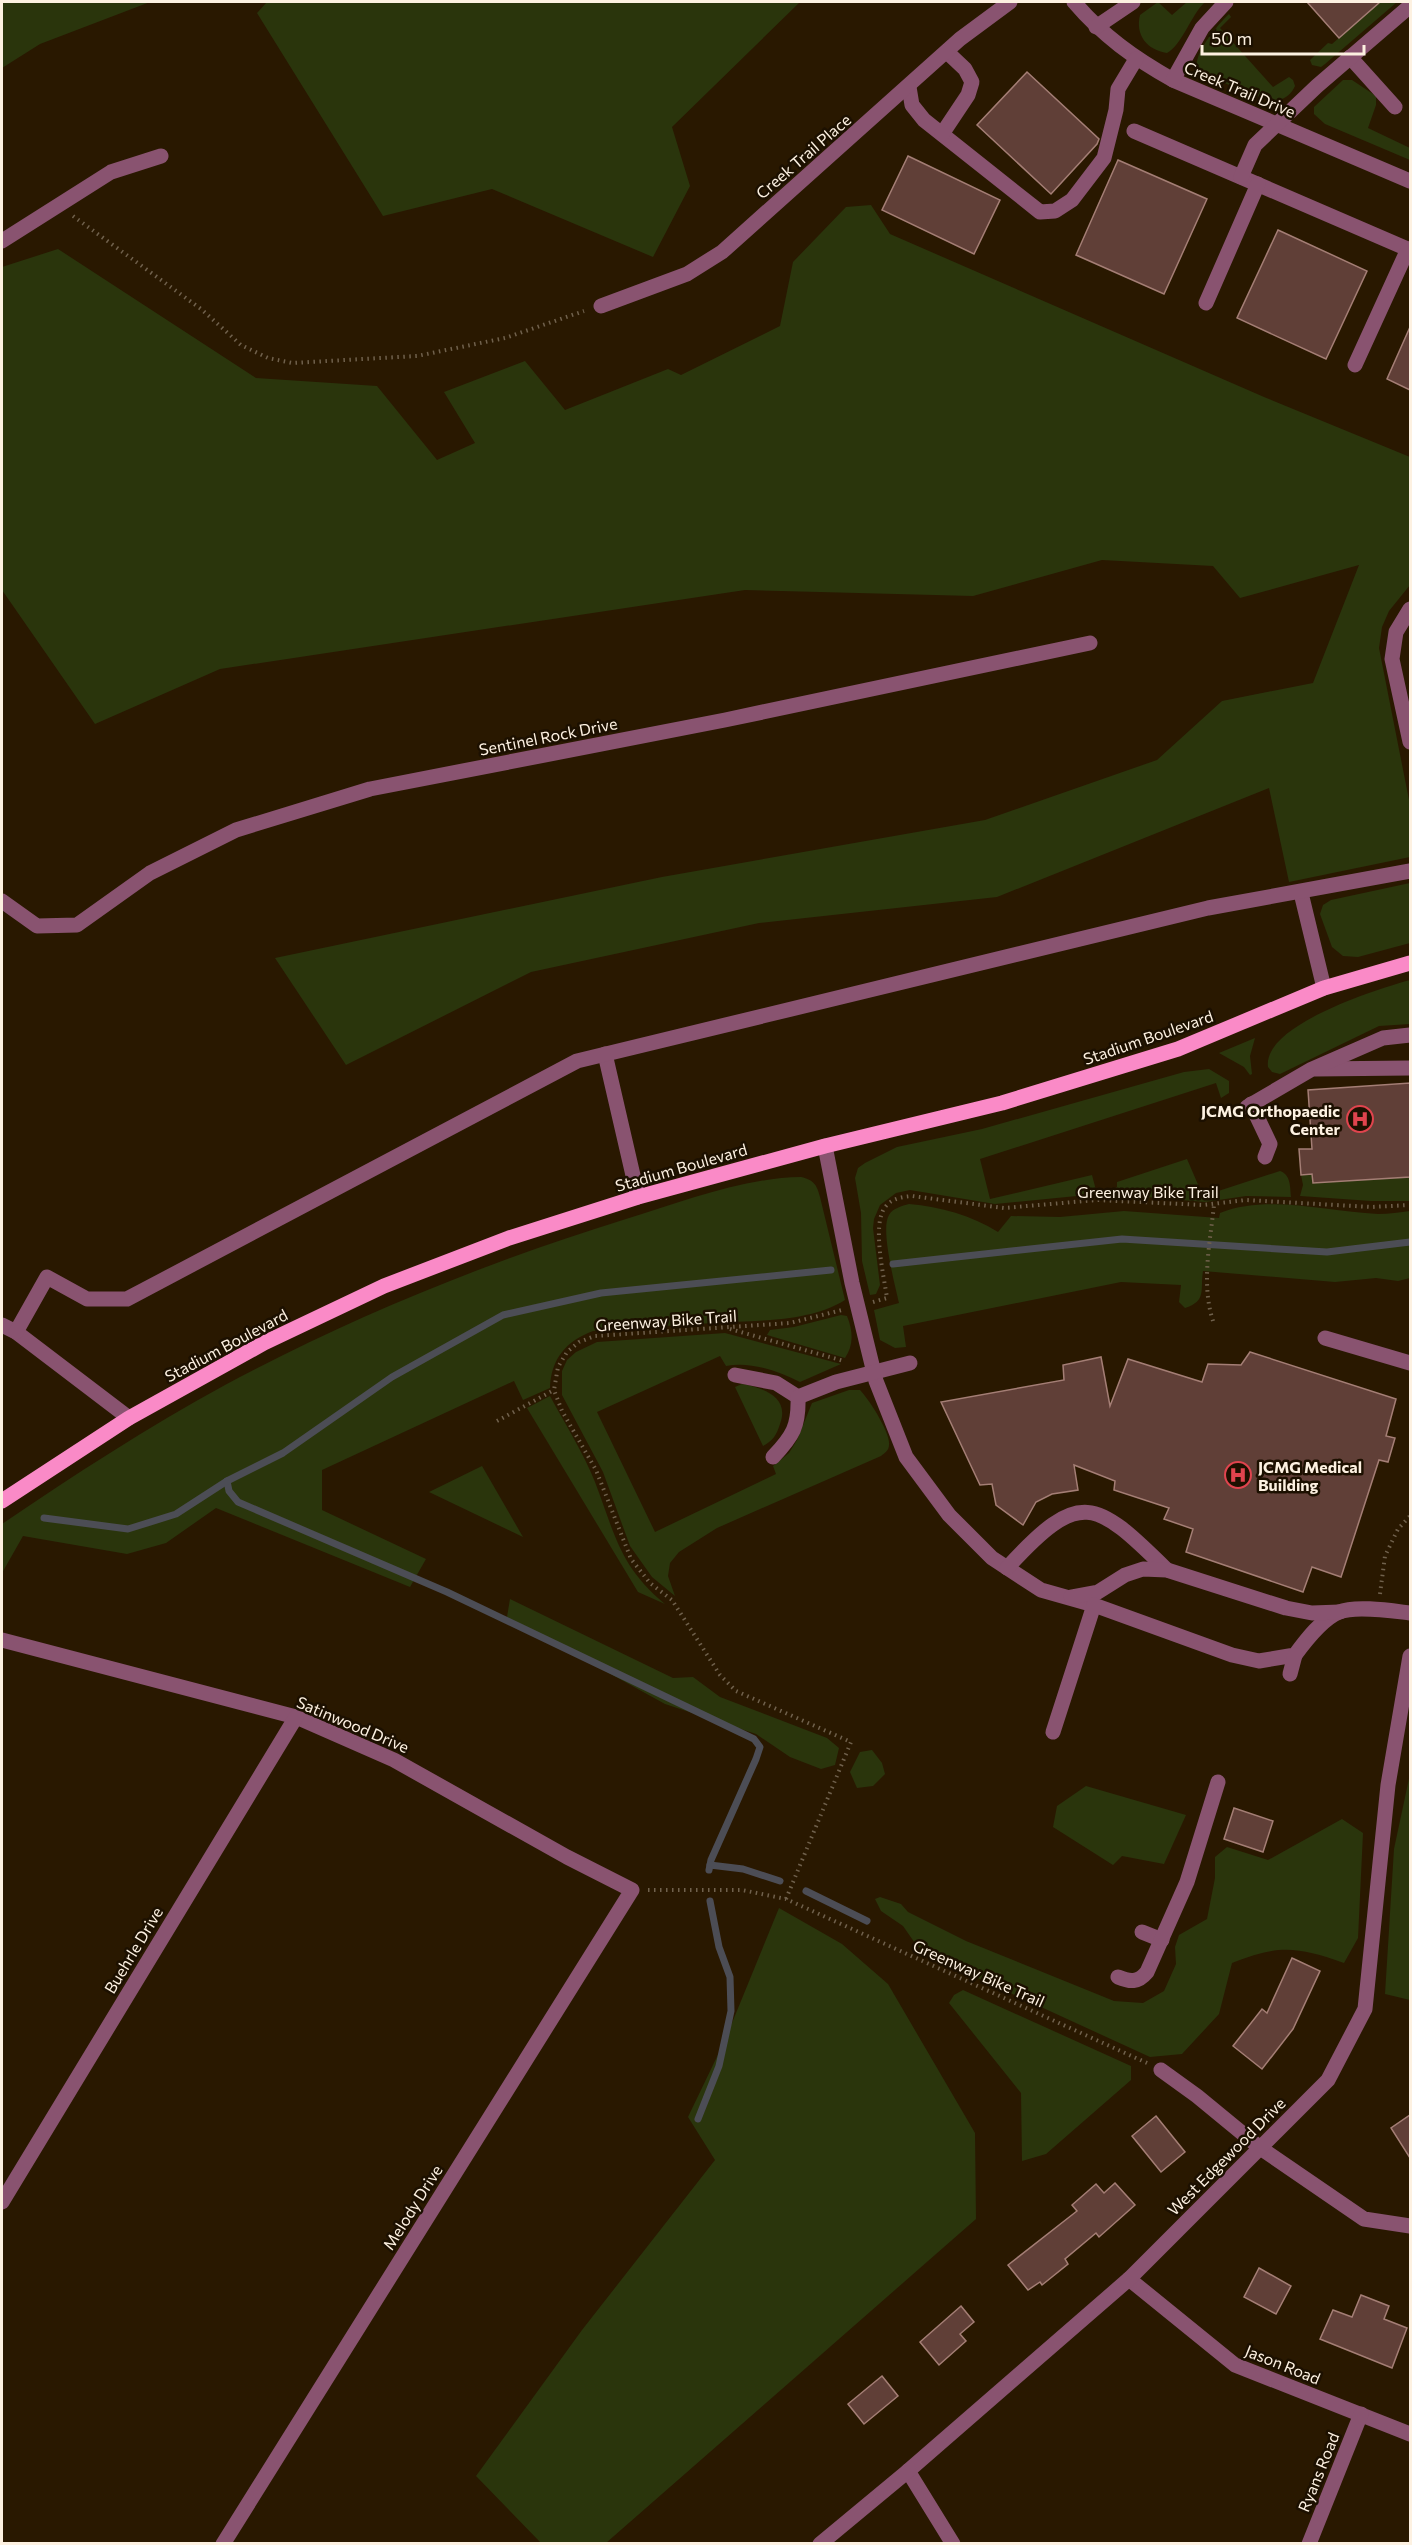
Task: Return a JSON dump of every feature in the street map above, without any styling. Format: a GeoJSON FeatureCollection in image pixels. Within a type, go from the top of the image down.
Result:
{"type":"FeatureCollection","features":[{"type":"Feature","properties":{"kind":"main road","name":"Stadium Boulevard"},"geometry":{"type":"LineString","coordinates":[[2,1501],[129,1418],[264,1343],[384,1286],[509,1238],[638,1197],[825,1146],[1002,1103],[1178,1048],[1324,988],[1410,963]]}},
{"type":"Feature","properties":{"kind":"street","name":"Creek Trail Place"},"geometry":{"type":"LineString","coordinates":[[601,306],[687,274],[722,252],[947,52],[1010,2]]}},
{"type":"Feature","properties":{"kind":"street","name":"Creek Trail Drive"},"geometry":{"type":"LineString","coordinates":[[1074,2],[1096,27],[1136,59],[1173,80],[1410,181]]}},
{"type":"Feature","properties":{"kind":"street"},"geometry":{"type":"LineString","coordinates":[[1096,27],[1132,2]]}},
{"type":"Feature","properties":{"kind":"street"},"geometry":{"type":"LineString","coordinates":[[1173,80],[1202,28],[1226,2]]}},
{"type":"Feature","properties":{"kind":"street"},"geometry":{"type":"LineString","coordinates":[[1241,177],[1255,145],[1350,57],[1410,6]]}},
{"type":"Feature","properties":{"kind":"street"},"geometry":{"type":"LineString","coordinates":[[942,134],[968,95],[972,82],[965,69],[947,52]]}},
{"type":"Feature","properties":{"kind":"street"},"geometry":{"type":"LineString","coordinates":[[1350,57],[1395,107]]}},
{"type":"Feature","properties":{"kind":"street"},"geometry":{"type":"LineString","coordinates":[[909,87],[912,105],[924,120],[1040,212],[1055,211],[1072,200],[1104,158],[1116,110],[1118,89],[1136,59]]}},
{"type":"Feature","properties":{"kind":"street"},"geometry":{"type":"LineString","coordinates":[[1134,131],[1409,249],[1355,365]]}},
{"type":"Feature","properties":{"kind":"street"},"geometry":{"type":"LineString","coordinates":[[2,241],[111,172],[161,156]]}},
{"type":"Feature","properties":{"kind":"street"},"geometry":{"type":"LineString","coordinates":[[1206,303],[1258,184]]}},
{"type":"Feature","properties":{"kind":"street"},"geometry":{"type":"LineString","coordinates":[[1409,614],[1396,632],[1392,660],[1405,684],[1410,742]]}},
{"type":"Feature","properties":{"kind":"street","name":"Sentinel Rock Drive"},"geometry":{"type":"LineString","coordinates":[[2,901],[37,926],[77,925],[150,873],[236,830],[370,789],[726,720],[1090,643]]}},
{"type":"Feature","properties":{"kind":"street"},"geometry":{"type":"LineString","coordinates":[[16,1332],[47,1277],[87,1299],[127,1299],[577,1061],[1196,911],[1410,871]]}},
{"type":"Feature","properties":{"kind":"street"},"geometry":{"type":"LineString","coordinates":[[1301,893],[1324,988]]}},
{"type":"Feature","properties":{"kind":"street"},"geometry":{"type":"LineString","coordinates":[[1265,1157],[1270,1144],[1249,1105],[1312,1069],[1383,1038],[1410,1035]]}},
{"type":"Feature","properties":{"kind":"street"},"geometry":{"type":"LineString","coordinates":[[605,1054],[638,1197]]}},
{"type":"Feature","properties":{"kind":"street"},"geometry":{"type":"LineString","coordinates":[[1312,1069],[1410,1068]]}},
{"type":"Feature","properties":{"kind":"street"},"geometry":{"type":"LineString","coordinates":[[825,1146],[852,1283],[873,1371],[906,1457],[949,1515],[992,1558],[1041,1590],[1094,1605],[1232,1655],[1259,1661],[1295,1655]]}},
{"type":"Feature","properties":{"kind":"street"},"geometry":{"type":"LineString","coordinates":[[2,1325],[16,1332],[129,1418]]}},
{"type":"Feature","properties":{"kind":"street"},"geometry":{"type":"LineString","coordinates":[[1325,1338],[1410,1363]]}},
{"type":"Feature","properties":{"kind":"street"},"geometry":{"type":"LineString","coordinates":[[798,1397],[873,1371],[910,1364]]}},
{"type":"Feature","properties":{"kind":"street"},"geometry":{"type":"LineString","coordinates":[[735,1375],[776,1383],[798,1397]]}},
{"type":"Feature","properties":{"kind":"street"},"geometry":{"type":"LineString","coordinates":[[773,1457],[792,1437],[799,1417],[798,1397]]}},
{"type":"Feature","properties":{"kind":"street"},"geometry":{"type":"LineString","coordinates":[[1007,1568],[1036,1536],[1052,1523],[1071,1514],[1090,1511],[1107,1517],[1120,1526],[1167,1570]]}},
{"type":"Feature","properties":{"kind":"street"},"geometry":{"type":"LineString","coordinates":[[1065,1597],[1098,1592],[1125,1575],[1143,1569],[1167,1570],[1286,1608],[1312,1613],[1376,1609],[1410,1613]]}},
{"type":"Feature","properties":{"kind":"street"},"geometry":{"type":"LineString","coordinates":[[1053,1732],[1094,1605]]}},
{"type":"Feature","properties":{"kind":"street"},"geometry":{"type":"LineString","coordinates":[[1290,1674],[1295,1655],[1311,1634],[1340,1612]]}},
{"type":"Feature","properties":{"kind":"street","name":"Satinwood Drive"},"geometry":{"type":"LineString","coordinates":[[2,1641],[296,1717],[394,1760],[567,1857],[632,1890]]}},
{"type":"Feature","properties":{"kind":"street","name":"West Edgewood Drive"},"geometry":{"type":"LineString","coordinates":[[820,2544],[908,2471],[1129,2279],[1328,2080],[1365,2009],[1388,1785],[1410,1656]]}},
{"type":"Feature","properties":{"kind":"street","name":"Buehrle Drive"},"geometry":{"type":"LineString","coordinates":[[2,2202],[296,1717]]}},
{"type":"Feature","properties":{"kind":"street"},"geometry":{"type":"LineString","coordinates":[[1118,1977],[1134,1981],[1142,1979],[1147,1972],[1187,1882],[1218,1782]]}},
{"type":"Feature","properties":{"kind":"street","name":"Melody Drive"},"geometry":{"type":"LineString","coordinates":[[223,2544],[632,1890]]}},
{"type":"Feature","properties":{"kind":"street"},"geometry":{"type":"LineString","coordinates":[[1142,1932],[1162,1940]]}},
{"type":"Feature","properties":{"kind":"street"},"geometry":{"type":"LineString","coordinates":[[1161,2070],[1259,2147],[1364,2219],[1410,2226]]}},
{"type":"Feature","properties":{"kind":"street","name":"Jason Road"},"geometry":{"type":"LineString","coordinates":[[1129,2279],[1235,2365],[1410,2434]]}},
{"type":"Feature","properties":{"kind":"street","name":"Ryans Road"},"geometry":{"type":"LineString","coordinates":[[1309,2544],[1361,2414]]}},
{"type":"Feature","properties":{"kind":"street"},"geometry":{"type":"LineString","coordinates":[[908,2471],[954,2544]]}},
{"type":"Feature","properties":{"kind":"path"},"geometry":{"type":"LineString","coordinates":[[57,205],[201,309],[241,345],[268,358],[292,363],[417,356],[505,338],[601,306]]}},
{"type":"Feature","properties":{"kind":"path","name":"Greenway Bike Trail"},"geometry":{"type":"LineString","coordinates":[[876,1301],[887,1298],[879,1223],[885,1206],[900,1197],[912,1196],[1004,1208],[1097,1200],[1214,1205],[1246,1200],[1371,1207],[1410,1205]]}},
{"type":"Feature","properties":{"kind":"path"},"geometry":{"type":"LineString","coordinates":[[1213,1322],[1208,1305],[1208,1264],[1214,1205]]}},
{"type":"Feature","properties":{"kind":"path","name":"Greenway Bike Trail"},"geometry":{"type":"LineString","coordinates":[[554,1390],[558,1367],[567,1352],[579,1342],[595,1336],[790,1323],[850,1307]]}},
{"type":"Feature","properties":{"kind":"path"},"geometry":{"type":"LineString","coordinates":[[727,1328],[873,1371]]}},
{"type":"Feature","properties":{"kind":"path"},"geometry":{"type":"LineString","coordinates":[[497,1421],[554,1390],[562,1411],[596,1470],[631,1559],[650,1583],[672,1600],[720,1675],[743,1695],[851,1742],[786,1899]]}},
{"type":"Feature","properties":{"kind":"path"},"geometry":{"type":"LineString","coordinates":[[1376,1609],[1382,1590],[1385,1556],[1398,1529],[1410,1516]]}},
{"type":"Feature","properties":{"kind":"path","name":"Greenway Bike Trail"},"geometry":{"type":"LineString","coordinates":[[632,1890],[742,1890],[786,1899],[1161,2070]]}},
{"type":"Feature","properties":{"kind":"green space"},"geometry":{"type":"Polygon","coordinates":[[[2,2],[150,2],[40,44],[2,68],[2,2]]]}},
{"type":"Feature","properties":{"kind":"green space"},"geometry":{"type":"Polygon","coordinates":[[[267,2],[800,2],[672,127],[690,186],[653,257],[492,189],[383,216],[257,13],[267,2]]]}},
{"type":"Feature","properties":{"kind":"green space"},"geometry":{"type":"Polygon","coordinates":[[[1158,2],[1172,15],[1187,2],[1205,2],[1177,43],[1167,53],[1148,45],[1139,29],[1140,15],[1158,2]]]}},
{"type":"Feature","properties":{"kind":"green space"},"geometry":{"type":"Polygon","coordinates":[[[1380,2],[1397,2],[1321,67],[1312,65],[1310,60],[1328,43],[1332,44],[1380,2]]]}},
{"type":"Feature","properties":{"kind":"green space"},"geometry":{"type":"Polygon","coordinates":[[[1229,14],[1231,17],[1220,28],[1273,87],[1289,77],[1293,80],[1295,86],[1286,97],[1270,100],[1252,94],[1204,74],[1197,67],[1199,54],[1203,47],[1213,31],[1229,14]]]}},
{"type":"Feature","properties":{"kind":"green space"},"geometry":{"type":"Polygon","coordinates":[[[1343,80],[1352,80],[1376,96],[1376,105],[1368,128],[1410,148],[1410,160],[1325,124],[1314,114],[1314,107],[1343,80]]]}},
{"type":"Feature","properties":{"kind":"green space"},"geometry":{"type":"Polygon","coordinates":[[[871,205],[890,234],[1264,397],[1410,457],[1410,585],[1389,611],[1382,627],[1379,648],[1410,805],[1410,857],[1289,882],[1269,788],[997,897],[759,923],[531,972],[346,1065],[275,958],[662,877],[985,820],[1157,760],[1222,701],[1313,683],[1359,565],[1240,598],[1213,566],[1102,560],[973,596],[745,590],[220,669],[95,724],[2,590],[2,267],[58,249],[256,378],[377,386],[437,460],[475,443],[444,392],[525,361],[565,410],[668,369],[681,375],[780,326],[793,262],[846,207],[871,205]]]}},
{"type":"Feature","properties":{"kind":"green space"},"geometry":{"type":"Polygon","coordinates":[[[1410,883],[1410,943],[1358,957],[1343,956],[1332,947],[1320,914],[1323,905],[1331,900],[1410,883]]]}},
{"type":"Feature","properties":{"kind":"green space"},"geometry":{"type":"Polygon","coordinates":[[[1410,980],[1410,1024],[1379,1026],[1280,1074],[1272,1072],[1268,1067],[1271,1052],[1283,1037],[1302,1023],[1349,1000],[1410,980]]]}},
{"type":"Feature","properties":{"kind":"green space"},"geometry":{"type":"Polygon","coordinates":[[[1255,1038],[1250,1056],[1252,1074],[1250,1075],[1244,1067],[1219,1053],[1255,1038]]]}},
{"type":"Feature","properties":{"kind":"green space"},"geometry":{"type":"Polygon","coordinates":[[[1209,1069],[1229,1081],[1229,1093],[1221,1098],[1216,1083],[980,1159],[990,1199],[1092,1175],[1097,1194],[995,1204],[910,1190],[896,1193],[880,1205],[874,1219],[873,1228],[880,1285],[876,1294],[870,1295],[862,1261],[861,1213],[855,1178],[858,1168],[865,1163],[897,1147],[982,1129],[1184,1072],[1209,1069]]]}},
{"type":"Feature","properties":{"kind":"green space"},"geometry":{"type":"Polygon","coordinates":[[[1187,1159],[1203,1196],[1280,1171],[1288,1178],[1291,1197],[1246,1196],[1205,1202],[1112,1194],[1111,1191],[1117,1187],[1117,1182],[1187,1159]]]}},
{"type":"Feature","properties":{"kind":"green space"},"geometry":{"type":"Polygon","coordinates":[[[1312,1174],[1313,1183],[1410,1177],[1410,1201],[1300,1196],[1303,1185],[1301,1175],[1312,1174]]]}},
{"type":"Feature","properties":{"kind":"green space"},"geometry":{"type":"Polygon","coordinates":[[[801,1177],[812,1181],[818,1189],[845,1300],[815,1313],[798,1317],[593,1331],[575,1340],[562,1352],[553,1368],[550,1388],[523,1400],[514,1381],[322,1470],[322,1510],[426,1559],[410,1587],[216,1508],[166,1543],[127,1554],[23,1536],[2,1573],[2,1524],[196,1401],[273,1360],[421,1293],[472,1272],[574,1236],[734,1186],[779,1178],[801,1177]]]}},
{"type":"Feature","properties":{"kind":"green space"},"geometry":{"type":"Polygon","coordinates":[[[909,1204],[955,1213],[998,1232],[1011,1216],[1060,1217],[1124,1211],[1219,1218],[1220,1213],[1238,1208],[1278,1204],[1359,1213],[1410,1211],[1410,1278],[1398,1281],[1376,1278],[1335,1282],[1203,1271],[1200,1298],[1185,1308],[1179,1302],[1181,1285],[1121,1282],[903,1326],[906,1347],[895,1348],[880,1340],[874,1310],[899,1303],[889,1258],[887,1222],[893,1211],[909,1204]]]}},
{"type":"Feature","properties":{"kind":"green space"},"geometry":{"type":"Polygon","coordinates":[[[841,1315],[847,1316],[851,1332],[850,1348],[845,1358],[767,1335],[770,1330],[794,1327],[841,1315]]]}},
{"type":"Feature","properties":{"kind":"green space"},"geometry":{"type":"Polygon","coordinates":[[[725,1333],[841,1364],[800,1382],[764,1368],[745,1365],[726,1366],[720,1356],[597,1412],[655,1532],[776,1474],[773,1466],[789,1453],[797,1440],[812,1403],[849,1390],[860,1390],[883,1424],[889,1447],[881,1456],[717,1528],[679,1552],[670,1563],[668,1576],[675,1596],[652,1577],[630,1546],[603,1472],[562,1395],[562,1371],[567,1360],[576,1352],[597,1342],[725,1333]]]}},
{"type":"Feature","properties":{"kind":"green space"},"geometry":{"type":"Polygon","coordinates":[[[742,1384],[759,1388],[773,1395],[781,1407],[782,1415],[777,1431],[772,1439],[763,1446],[735,1387],[742,1384]]]}},
{"type":"Feature","properties":{"kind":"green space"},"geometry":{"type":"Polygon","coordinates":[[[550,1396],[590,1471],[620,1548],[637,1576],[665,1604],[638,1592],[527,1408],[550,1396]]]}},
{"type":"Feature","properties":{"kind":"green space"},"geometry":{"type":"Polygon","coordinates":[[[482,1466],[523,1537],[429,1492],[482,1466]]]}},
{"type":"Feature","properties":{"kind":"green space"},"geometry":{"type":"Polygon","coordinates":[[[510,1599],[673,1678],[693,1677],[720,1697],[827,1738],[839,1748],[835,1765],[821,1769],[790,1757],[756,1734],[665,1704],[507,1617],[510,1599]]]}},
{"type":"Feature","properties":{"kind":"green space"},"geometry":{"type":"Polygon","coordinates":[[[872,1750],[882,1763],[885,1774],[873,1786],[857,1788],[850,1772],[860,1752],[872,1750]]]}},
{"type":"Feature","properties":{"kind":"green space"},"geometry":{"type":"Polygon","coordinates":[[[1410,1774],[1410,2000],[1385,1994],[1394,1849],[1410,1774]]]}},
{"type":"Feature","properties":{"kind":"green space"},"geometry":{"type":"Polygon","coordinates":[[[1086,1786],[1186,1815],[1164,1864],[1122,1856],[1113,1865],[1053,1827],[1057,1806],[1086,1786]]]}},
{"type":"Feature","properties":{"kind":"green space"},"geometry":{"type":"Polygon","coordinates":[[[1342,1819],[1363,1833],[1358,1938],[1344,1963],[1301,1951],[1276,1950],[1232,1963],[1219,2014],[1182,2054],[1150,2057],[958,1969],[917,1946],[903,1926],[881,1911],[875,1899],[880,1897],[901,1904],[908,1912],[966,1941],[1114,2001],[1143,2003],[1164,1991],[1176,1964],[1175,1947],[1179,1935],[1207,1919],[1215,1878],[1215,1857],[1227,1847],[1268,1860],[1342,1819]]]}},
{"type":"Feature","properties":{"kind":"green space"},"geometry":{"type":"Polygon","coordinates":[[[779,1908],[842,1944],[888,1984],[975,2133],[976,2219],[606,2543],[541,2543],[476,2476],[582,2330],[715,2160],[688,2117],[725,2040],[779,1908]]]}},
{"type":"Feature","properties":{"kind":"green space"},"geometry":{"type":"Polygon","coordinates":[[[963,1990],[1131,2066],[1131,2080],[1046,2154],[1022,2161],[1021,2093],[949,2003],[954,1995],[963,1990]]]}},
{"type":"Feature","properties":{"kind":"building"},"geometry":{"type":"Polygon","coordinates":[[[1307,2],[1380,2],[1339,38],[1307,2]]]}},
{"type":"Feature","properties":{"kind":"building"},"geometry":{"type":"Polygon","coordinates":[[[1027,72],[1099,139],[1051,194],[977,125],[1027,72]]]}},
{"type":"Feature","properties":{"kind":"building"},"geometry":{"type":"Polygon","coordinates":[[[908,156],[1000,200],[974,254],[882,210],[908,156]]]}},
{"type":"Feature","properties":{"kind":"building"},"geometry":{"type":"Polygon","coordinates":[[[1118,160],[1207,199],[1164,294],[1076,255],[1118,160]]]}},
{"type":"Feature","properties":{"kind":"building"},"geometry":{"type":"Polygon","coordinates":[[[1278,230],[1367,271],[1326,359],[1237,318],[1278,230]]]}},
{"type":"Feature","properties":{"kind":"building"},"geometry":{"type":"Polygon","coordinates":[[[1410,327],[1410,390],[1387,379],[1410,327]]]}},
{"type":"Feature","properties":{"kind":"building","name":"JCMG Orthopaedic Center"},"geometry":{"type":"Polygon","coordinates":[[[1410,1083],[1410,1177],[1313,1183],[1312,1174],[1301,1175],[1299,1149],[1312,1149],[1308,1090],[1410,1083]]]}},
{"type":"Feature","properties":{"kind":"building","name":"JCMG Medical Building"},"geometry":{"type":"Polygon","coordinates":[[[1250,1352],[1396,1399],[1386,1436],[1395,1438],[1388,1462],[1379,1460],[1341,1577],[1312,1567],[1303,1592],[1186,1552],[1193,1529],[1164,1519],[1169,1508],[1114,1490],[1115,1481],[1074,1465],[1078,1490],[1052,1494],[1036,1502],[1023,1525],[996,1505],[992,1484],[980,1485],[941,1402],[1064,1380],[1063,1365],[1101,1357],[1110,1406],[1128,1359],[1202,1382],[1208,1364],[1241,1365],[1250,1352]]]}},
{"type":"Feature","properties":{"kind":"building"},"geometry":{"type":"Polygon","coordinates":[[[1234,1808],[1273,1821],[1263,1852],[1224,1839],[1234,1808]]]}},
{"type":"Feature","properties":{"kind":"building"},"geometry":{"type":"Polygon","coordinates":[[[1292,1958],[1320,1971],[1293,2029],[1262,2069],[1233,2046],[1262,2009],[1267,2013],[1292,1958]]]}},
{"type":"Feature","properties":{"kind":"building"},"geometry":{"type":"Polygon","coordinates":[[[1410,2115],[1410,2158],[1391,2128],[1410,2115]]]}},
{"type":"Feature","properties":{"kind":"building"},"geometry":{"type":"Polygon","coordinates":[[[1156,2116],[1185,2152],[1161,2172],[1132,2136],[1156,2116]]]}},
{"type":"Feature","properties":{"kind":"building"},"geometry":{"type":"Polygon","coordinates":[[[1115,2183],[1135,2205],[1099,2237],[1096,2233],[1065,2259],[1068,2264],[1042,2285],[1040,2282],[1028,2290],[1008,2265],[1077,2211],[1072,2205],[1096,2184],[1104,2193],[1115,2183]]]}},
{"type":"Feature","properties":{"kind":"building"},"geometry":{"type":"Polygon","coordinates":[[[1259,2268],[1291,2286],[1276,2314],[1244,2297],[1259,2268]]]}},
{"type":"Feature","properties":{"kind":"building"},"geometry":{"type":"Polygon","coordinates":[[[1361,2295],[1389,2306],[1384,2319],[1407,2328],[1392,2368],[1320,2339],[1333,2310],[1352,2317],[1361,2295]]]}},
{"type":"Feature","properties":{"kind":"building"},"geometry":{"type":"Polygon","coordinates":[[[961,2306],[974,2322],[960,2334],[966,2341],[939,2365],[920,2342],[961,2306]]]}},
{"type":"Feature","properties":{"kind":"building"},"geometry":{"type":"Polygon","coordinates":[[[882,2376],[898,2396],[864,2424],[848,2404],[882,2376]]]}},
{"type":"Feature","properties":{"kind":"waterway"},"geometry":{"type":"LineString","coordinates":[[893,1264],[1122,1239],[1327,1252],[1410,1242]]}},
{"type":"Feature","properties":{"kind":"waterway"},"geometry":{"type":"LineString","coordinates":[[44,1518],[128,1529],[176,1514],[227,1481],[283,1453],[392,1377],[503,1315],[601,1293],[831,1270]]}},
{"type":"Feature","properties":{"kind":"waterway"},"geometry":{"type":"LineString","coordinates":[[227,1481],[229,1491],[238,1502],[447,1592],[754,1739],[760,1747],[756,1759],[711,1860],[709,1870]]}},
{"type":"Feature","properties":{"kind":"waterway"},"geometry":{"type":"LineString","coordinates":[[710,1865],[743,1869],[780,1881]]}},
{"type":"Feature","properties":{"kind":"waterway"},"geometry":{"type":"LineString","coordinates":[[806,1891],[867,1921]]}},
{"type":"Feature","properties":{"kind":"waterway"},"geometry":{"type":"LineString","coordinates":[[698,2119],[719,2066],[731,2011],[730,1977],[719,1947],[710,1901]]}},
{"type":"Feature","properties":{"kind":"place","name":"JCMG Orthopaedic Center"},"geometry":{"type":"Point","coordinates":[1360,1119]}},
{"type":"Feature","properties":{"kind":"place","name":"JCMG Medical Building"},"geometry":{"type":"Point","coordinates":[1238,1475]}}]}
